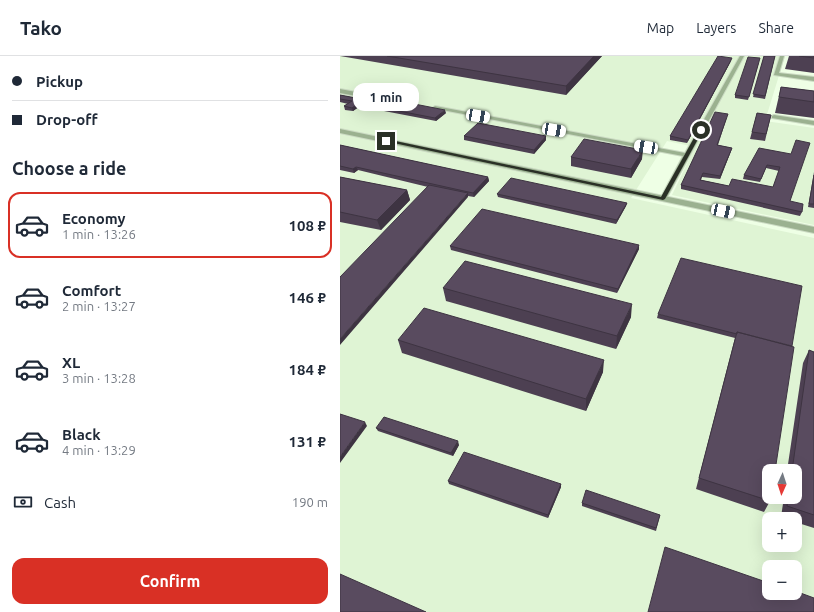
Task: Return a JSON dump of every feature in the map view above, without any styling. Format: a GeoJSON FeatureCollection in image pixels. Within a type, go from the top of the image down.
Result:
{"type":"FeatureCollection","features":[{"type":"Feature","properties":{"kind":"street"},"geometry":{"type":"LineString","coordinates":[[340,131],[814,230]]}},
{"type":"Feature","properties":{"kind":"lane"},"geometry":{"type":"LineString","coordinates":[[663,199],[742,56]]}},
{"type":"Feature","properties":{"kind":"lane"},"geometry":{"type":"LineString","coordinates":[[782,56],[776,74],[814,79]]}},
{"type":"Feature","properties":{"kind":"lane"},"geometry":{"type":"LineString","coordinates":[[340,91],[410,104]]}},
{"type":"Feature","properties":{"kind":"lane"},"geometry":{"type":"LineString","coordinates":[[426,107],[687,155]]}},
{"type":"Feature","properties":{"kind":"lane"},"geometry":{"type":"LineString","coordinates":[[774,117],[814,123]]}},
{"type":"Feature","properties":{"kind":"shaded area"},"geometry":{"type":"Polygon","coordinates":[[[340,56],[785,56],[765,121],[814,128],[814,225],[672,195],[695,147],[667,141],[631,198],[814,238],[814,612],[340,612],[340,56]]]}},
{"type":"Feature","properties":{"kind":"building"},"geometry":{"type":"Polygon","coordinates":[[[387,56],[594,56],[566,86],[387,56]]]}},
{"type":"Feature","properties":{"kind":"building"},"geometry":{"type":"Polygon","coordinates":[[[718,56],[732,58],[688,140],[670,136],[718,56]]]}},
{"type":"Feature","properties":{"kind":"building"},"geometry":{"type":"Polygon","coordinates":[[[764,56],[775,56],[765,96],[753,94],[764,56]]]}},
{"type":"Feature","properties":{"kind":"building"},"geometry":{"type":"Polygon","coordinates":[[[799,56],[814,56],[814,58],[799,56]]]}},
{"type":"Feature","properties":{"kind":"building"},"geometry":{"type":"Polygon","coordinates":[[[748,57],[760,58],[749,97],[735,95],[748,57]]]}},
{"type":"Feature","properties":{"kind":"building"},"geometry":{"type":"Polygon","coordinates":[[[781,87],[814,91],[814,102],[779,97],[781,87]]]}},
{"type":"Feature","properties":{"kind":"building"},"geometry":{"type":"Polygon","coordinates":[[[340,95],[356,98],[362,95],[369,96],[352,108],[344,106],[352,101],[340,99],[340,95]]]}},
{"type":"Feature","properties":{"kind":"building"},"geometry":{"type":"Polygon","coordinates":[[[394,100],[445,110],[435,118],[383,108],[394,100]]]}},
{"type":"Feature","properties":{"kind":"building"},"geometry":{"type":"Polygon","coordinates":[[[715,112],[728,114],[717,145],[732,148],[720,176],[703,173],[700,180],[729,186],[732,179],[773,187],[780,167],[767,165],[761,179],[744,175],[759,148],[791,154],[796,140],[810,143],[790,201],[803,204],[802,212],[681,185],[715,112]]]}},
{"type":"Feature","properties":{"kind":"building"},"geometry":{"type":"Polygon","coordinates":[[[757,113],[771,115],[766,134],[752,132],[757,113]]]}},
{"type":"Feature","properties":{"kind":"building"},"geometry":{"type":"Polygon","coordinates":[[[478,123],[546,136],[534,150],[464,136],[478,123]]]}},
{"type":"Feature","properties":{"kind":"building"},"geometry":{"type":"Polygon","coordinates":[[[584,139],[643,150],[631,169],[571,157],[584,139]]]}},
{"type":"Feature","properties":{"kind":"building"},"geometry":{"type":"Polygon","coordinates":[[[340,145],[488,177],[473,193],[356,167],[353,169],[340,166],[340,145]]]}},
{"type":"Feature","properties":{"kind":"building"},"geometry":{"type":"Polygon","coordinates":[[[814,175],[814,204],[809,204],[814,175]]]}},
{"type":"Feature","properties":{"kind":"building"},"geometry":{"type":"Polygon","coordinates":[[[340,177],[407,190],[377,220],[340,212],[340,177]]]}},
{"type":"Feature","properties":{"kind":"building"},"geometry":{"type":"Polygon","coordinates":[[[511,178],[627,203],[617,220],[497,194],[511,178]]]}},
{"type":"Feature","properties":{"kind":"building"},"geometry":{"type":"Polygon","coordinates":[[[429,185],[468,193],[340,339],[340,277],[429,185]]]}},
{"type":"Feature","properties":{"kind":"building"},"geometry":{"type":"Polygon","coordinates":[[[482,209],[639,245],[618,289],[450,246],[482,209]]]}},
{"type":"Feature","properties":{"kind":"building"},"geometry":{"type":"Polygon","coordinates":[[[681,258],[802,286],[792,346],[658,314],[681,258]]]}},
{"type":"Feature","properties":{"kind":"building"},"geometry":{"type":"Polygon","coordinates":[[[465,261],[632,304],[617,336],[443,288],[465,261]]]}},
{"type":"Feature","properties":{"kind":"building"},"geometry":{"type":"Polygon","coordinates":[[[424,308],[604,360],[586,399],[398,340],[424,308]]]}},
{"type":"Feature","properties":{"kind":"building"},"geometry":{"type":"Polygon","coordinates":[[[737,332],[794,347],[776,464],[762,464],[762,498],[699,478],[737,332]]]}},
{"type":"Feature","properties":{"kind":"building"},"geometry":{"type":"Polygon","coordinates":[[[809,350],[814,352],[814,515],[787,506],[787,504],[802,504],[802,464],[793,464],[809,350]]]}},
{"type":"Feature","properties":{"kind":"building"},"geometry":{"type":"Polygon","coordinates":[[[340,414],[365,422],[340,457],[340,414]]]}},
{"type":"Feature","properties":{"kind":"building"},"geometry":{"type":"Polygon","coordinates":[[[384,417],[458,441],[451,453],[376,428],[384,417]]]}},
{"type":"Feature","properties":{"kind":"building"},"geometry":{"type":"Polygon","coordinates":[[[464,452],[561,484],[548,515],[448,481],[464,452]]]}},
{"type":"Feature","properties":{"kind":"building"},"geometry":{"type":"Polygon","coordinates":[[[586,490],[660,515],[656,528],[582,503],[586,490]]]}},
{"type":"Feature","properties":{"kind":"building"},"geometry":{"type":"Polygon","coordinates":[[[665,547],[762,581],[762,600],[802,600],[802,594],[814,598],[814,612],[648,612],[665,547]]]}},
{"type":"Feature","properties":{"kind":"building"},"geometry":{"type":"Polygon","coordinates":[[[340,574],[426,612],[340,612],[340,574]]]}},
{"type":"Feature","properties":{"kind":"route"},"geometry":{"type":"LineString","coordinates":[[386,141],[663,199],[701,130]]}}]}
